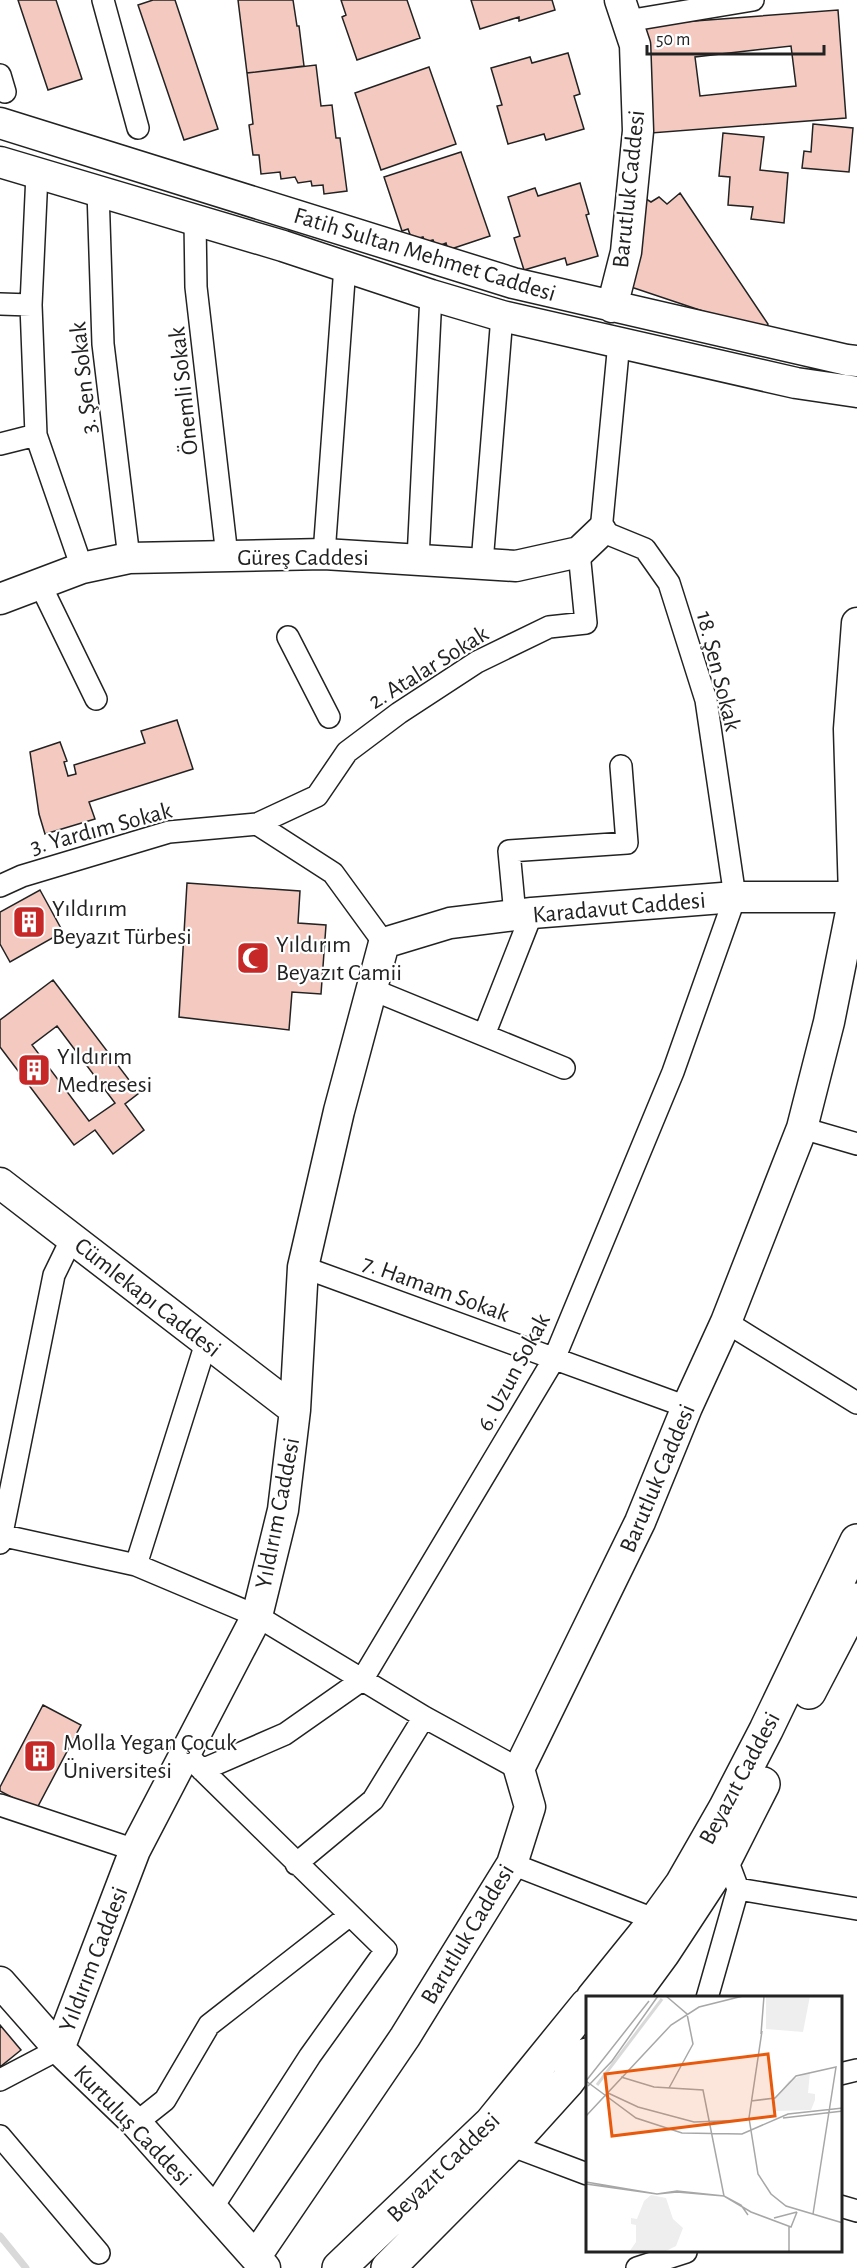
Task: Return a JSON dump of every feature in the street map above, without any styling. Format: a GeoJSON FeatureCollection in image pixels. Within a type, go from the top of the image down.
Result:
{"type":"FeatureCollection","features":[{"type":"Feature","properties":{"kind":"main road","name":"Barutluk Caddesi"},"geometry":{"type":"LineString","coordinates":[[612,307],[626,252],[638,131],[635,45],[623,10]]}},
{"type":"Feature","properties":{"kind":"main road","name":"Fatih Sultan Mehmet Caddesi"},"geometry":{"type":"LineString","coordinates":[[0,123],[513,283],[857,361]]}},
{"type":"Feature","properties":{"kind":"main road","name":"Fatih Sultan Mehmet Caddesi"},"geometry":{"type":"LineString","coordinates":[[0,162],[502,316],[796,383],[857,392]]}},
{"type":"Feature","properties":{"kind":"main road","name":"Güreş Caddesi"},"geometry":{"type":"LineString","coordinates":[[0,599],[82,568],[129,558],[324,554],[516,566],[579,552],[602,531]]}},
{"type":"Feature","properties":{"kind":"main road","name":"Barutluk Caddesi"},"geometry":{"type":"LineString","coordinates":[[261,2262],[512,1864],[530,1808],[519,1769],[640,1522],[687,1407],[726,1322],[802,1128],[829,1022],[856,897],[849,729],[857,623]]}},
{"type":"Feature","properties":{"kind":"main road","name":"Karadavut Caddesi"},"geometry":{"type":"LineString","coordinates":[[384,943],[450,923],[523,914],[735,897],[856,897]]}},
{"type":"Feature","properties":{"kind":"main road","name":"Yıldırım Caddesi"},"geometry":{"type":"LineString","coordinates":[[59,2049],[135,1850],[194,1761],[257,1616],[283,1509],[295,1410],[303,1267],[339,1111],[384,943]]}},
{"type":"Feature","properties":{"kind":"main road","name":"Cümlekapı Caddesi"},"geometry":{"type":"LineString","coordinates":[[0,1183],[206,1344],[295,1410]]}},
{"type":"Feature","properties":{"kind":"main road","name":"Beyazıt Caddesi"},"geometry":{"type":"LineString","coordinates":[[595,1996],[682,1884],[725,1809],[771,1720],[857,1541]]}},
{"type":"Feature","properties":{"kind":"main road","name":"Beyazıt Caddesi"},"geometry":{"type":"LineString","coordinates":[[631,1996],[663,1953],[726,1857],[857,1600]]}},
{"type":"Feature","properties":{"kind":"main road","name":"Kurtuluş Caddesi"},"geometry":{"type":"LineString","coordinates":[[0,1982],[59,2049],[136,2123],[261,2262]]}},
{"type":"Feature","properties":{"kind":"main road","name":"Beyazıt Caddesi"},"geometry":{"type":"LineString","coordinates":[[339,2268],[491,2123],[586,2006]]}},
{"type":"Feature","properties":{"kind":"main road","name":"Beyazıt Caddesi"},"geometry":{"type":"LineString","coordinates":[[388,2268],[510,2145],[567,2082],[586,2056]]}},
{"type":"Feature","properties":{"kind":"street"},"geometry":{"type":"LineString","coordinates":[[103,0],[138,128]]}},
{"type":"Feature","properties":{"kind":"street"},"geometry":{"type":"LineString","coordinates":[[623,10],[753,0]]}},
{"type":"Feature","properties":{"kind":"street"},"geometry":{"type":"LineString","coordinates":[[37,174],[31,306],[36,435],[82,568]]}},
{"type":"Feature","properties":{"kind":"street","name":"3. Şen Sokak"},"geometry":{"type":"LineString","coordinates":[[98,191],[103,344],[129,558]]}},
{"type":"Feature","properties":{"kind":"street","name":"Önemli Sokak"},"geometry":{"type":"LineString","coordinates":[[195,220],[196,287],[227,556]]}},
{"type":"Feature","properties":{"kind":"street"},"geometry":{"type":"LineString","coordinates":[[324,554],[345,266]]}},
{"type":"Feature","properties":{"kind":"street"},"geometry":{"type":"LineString","coordinates":[[418,559],[431,295]]}},
{"type":"Feature","properties":{"kind":"street"},"geometry":{"type":"LineString","coordinates":[[0,304],[31,306]]}},
{"type":"Feature","properties":{"kind":"street"},"geometry":{"type":"LineString","coordinates":[[482,563],[502,316]]}},
{"type":"Feature","properties":{"kind":"street"},"geometry":{"type":"LineString","coordinates":[[602,531],[619,342]]}},
{"type":"Feature","properties":{"kind":"street"},"geometry":{"type":"LineString","coordinates":[[0,444],[36,435]]}},
{"type":"Feature","properties":{"kind":"street","name":"18. Şen Sokak"},"geometry":{"type":"LineString","coordinates":[[602,531],[645,549],[669,583],[706,700],[735,897]]}},
{"type":"Feature","properties":{"kind":"street","name":"2. Atalar Sokak"},"geometry":{"type":"LineString","coordinates":[[257,824],[317,796],[347,752],[399,713],[477,662],[549,627],[586,623],[579,552]]}},
{"type":"Feature","properties":{"kind":"street"},"geometry":{"type":"LineString","coordinates":[[40,584],[96,699]]}},
{"type":"Feature","properties":{"kind":"street"},"geometry":{"type":"LineString","coordinates":[[288,637],[329,717]]}},
{"type":"Feature","properties":{"kind":"street"},"geometry":{"type":"LineString","coordinates":[[484,1035],[523,914],[509,851],[627,843],[621,766]]}},
{"type":"Feature","properties":{"kind":"street"},"geometry":{"type":"LineString","coordinates":[[257,824],[333,873],[384,943]]}},
{"type":"Feature","properties":{"kind":"street","name":"3. Yardım Sokak"},"geometry":{"type":"LineString","coordinates":[[0,886],[22,876],[169,832],[257,824]]}},
{"type":"Feature","properties":{"kind":"street","name":"6. Uzun Sokak"},"geometry":{"type":"LineString","coordinates":[[194,1761],[285,1734],[363,1680],[554,1359],[673,1072],[735,897]]}},
{"type":"Feature","properties":{"kind":"street"},"geometry":{"type":"LineString","coordinates":[[372,989],[564,1068]]}},
{"type":"Feature","properties":{"kind":"street"},"geometry":{"type":"LineString","coordinates":[[802,1128],[857,1144]]}},
{"type":"Feature","properties":{"kind":"street"},"geometry":{"type":"LineString","coordinates":[[72,1238],[54,1275],[0,1538],[136,1565],[257,1616],[424,1717],[519,1769]]}},
{"type":"Feature","properties":{"kind":"street","name":"7. Hamam Sokak"},"geometry":{"type":"LineString","coordinates":[[303,1267],[687,1407]]}},
{"type":"Feature","properties":{"kind":"street"},"geometry":{"type":"LineString","coordinates":[[726,1322],[857,1403]]}},
{"type":"Feature","properties":{"kind":"street"},"geometry":{"type":"LineString","coordinates":[[136,1565],[206,1344]]}},
{"type":"Feature","properties":{"kind":"street"},"geometry":{"type":"LineString","coordinates":[[296,1864],[373,1800],[424,1717]]}},
{"type":"Feature","properties":{"kind":"street"},"geometry":{"type":"LineString","coordinates":[[194,1761],[296,1864],[386,1950],[310,2056],[212,2208]]}},
{"type":"Feature","properties":{"kind":"street"},"geometry":{"type":"LineString","coordinates":[[0,1805],[135,1850]]}},
{"type":"Feature","properties":{"kind":"street"},"geometry":{"type":"LineString","coordinates":[[708,1996],[738,1889],[726,1857]]}},
{"type":"Feature","properties":{"kind":"street"},"geometry":{"type":"LineString","coordinates":[[512,1864],[656,1920]]}},
{"type":"Feature","properties":{"kind":"street"},"geometry":{"type":"LineString","coordinates":[[738,1889],[857,1909]]}},
{"type":"Feature","properties":{"kind":"street"},"geometry":{"type":"LineString","coordinates":[[136,2123],[165,2100],[209,2025],[350,1914]]}},
{"type":"Feature","properties":{"kind":"street"},"geometry":{"type":"LineString","coordinates":[[0,2080],[59,2049]]}},
{"type":"Feature","properties":{"kind":"street"},"geometry":{"type":"LineString","coordinates":[[842,2074],[857,2070]]}},
{"type":"Feature","properties":{"kind":"street"},"geometry":{"type":"LineString","coordinates":[[0,2136],[99,2253]]}},
{"type":"Feature","properties":{"kind":"street"},"geometry":{"type":"LineString","coordinates":[[510,2145],[586,2174]]}},
{"type":"Feature","properties":{"kind":"street"},"geometry":{"type":"LineString","coordinates":[[842,2207],[857,2211]]}},
{"type":"Feature","properties":{"kind":"street"},"geometry":{"type":"LineString","coordinates":[[637,2268],[683,2253]]}},
{"type":"Feature","properties":{"kind":"street"},"geometry":{"type":"LineString","coordinates":[[686,2253],[690,2268]]}},
{"type":"Feature","properties":{"kind":"building"},"geometry":{"type":"Polygon","coordinates":[[[18,0],[56,0],[82,79],[48,90],[18,0]]]}},
{"type":"Feature","properties":{"kind":"building"},"geometry":{"type":"Polygon","coordinates":[[[153,0],[175,0],[218,129],[184,140],[138,5],[153,0]]]}},
{"type":"Feature","properties":{"kind":"building"},"geometry":{"type":"Polygon","coordinates":[[[238,0],[293,0],[304,66],[247,73],[238,0]]]}},
{"type":"Feature","properties":{"kind":"building"},"geometry":{"type":"Polygon","coordinates":[[[341,0],[407,0],[420,38],[357,60],[342,17],[346,15],[341,0]]]}},
{"type":"Feature","properties":{"kind":"building"},"geometry":{"type":"Polygon","coordinates":[[[471,0],[552,0],[555,10],[519,21],[519,17],[480,29],[471,0]]]}},
{"type":"Feature","properties":{"kind":"building"},"geometry":{"type":"Polygon","coordinates":[[[838,10],[846,118],[651,133],[642,25],[838,10]],[[791,46],[695,57],[700,96],[796,86],[791,46]]]}},
{"type":"Feature","properties":{"kind":"building"},"geometry":{"type":"Polygon","coordinates":[[[568,53],[580,94],[574,96],[584,129],[546,140],[544,134],[508,144],[497,106],[502,105],[491,68],[530,57],[532,63],[568,53]]]}},
{"type":"Feature","properties":{"kind":"building"},"geometry":{"type":"Polygon","coordinates":[[[316,65],[321,106],[332,105],[336,138],[340,138],[347,191],[324,194],[323,185],[312,186],[311,181],[298,183],[295,177],[281,179],[280,172],[261,174],[259,155],[253,155],[249,125],[253,124],[247,73],[316,65]]]}},
{"type":"Feature","properties":{"kind":"building"},"geometry":{"type":"Polygon","coordinates":[[[429,67],[456,144],[381,170],[355,93],[429,67]]]}},
{"type":"Feature","properties":{"kind":"building"},"geometry":{"type":"Polygon","coordinates":[[[813,124],[853,128],[849,172],[802,168],[804,151],[811,152],[813,124]]]}},
{"type":"Feature","properties":{"kind":"building"},"geometry":{"type":"Polygon","coordinates":[[[723,133],[764,137],[760,170],[788,173],[784,223],[751,219],[753,207],[728,205],[730,177],[719,176],[723,133]]]}},
{"type":"Feature","properties":{"kind":"building"},"geometry":{"type":"Polygon","coordinates":[[[461,152],[490,236],[448,250],[446,243],[436,247],[433,240],[425,242],[423,237],[412,240],[408,229],[402,231],[384,177],[461,152]]]}},
{"type":"Feature","properties":{"kind":"building"},"geometry":{"type":"Polygon","coordinates":[[[580,183],[589,214],[586,215],[598,256],[567,265],[565,258],[524,270],[514,238],[520,236],[508,197],[535,188],[538,196],[580,183]]]}},
{"type":"Feature","properties":{"kind":"building"},"geometry":{"type":"Polygon","coordinates":[[[680,193],[768,324],[765,332],[628,286],[643,197],[651,202],[659,197],[667,204],[680,193]]]}},
{"type":"Feature","properties":{"kind":"building"},"geometry":{"type":"Polygon","coordinates":[[[177,720],[193,769],[89,802],[95,819],[45,834],[39,814],[30,752],[60,742],[67,761],[64,762],[68,776],[76,774],[74,765],[145,743],[141,731],[177,720]]]}},
{"type":"Feature","properties":{"kind":"building","name":"Yıldırım Beyazıt Camii"},"geometry":{"type":"Polygon","coordinates":[[[187,883],[300,891],[298,923],[326,925],[321,994],[292,992],[289,1030],[179,1017],[187,883]]]}},
{"type":"Feature","properties":{"kind":"building","name":"Yıldırım Beyazıt Türbesi"},"geometry":{"type":"Polygon","coordinates":[[[40,890],[63,932],[10,962],[0,944],[0,912],[40,890]]]}},
{"type":"Feature","properties":{"kind":"building","name":"Yıldırım Medresesi"},"geometry":{"type":"Polygon","coordinates":[[[53,980],[139,1093],[125,1104],[144,1130],[113,1154],[95,1130],[74,1145],[0,1047],[0,1020],[53,980]],[[57,1026],[32,1045],[89,1121],[115,1103],[57,1026]]]}},
{"type":"Feature","properties":{"kind":"building","name":"Molla Yegan Çocuk Üniversitesi"},"geometry":{"type":"Polygon","coordinates":[[[43,1705],[81,1725],[36,1810],[0,1791],[0,1787],[43,1705]]]}},
{"type":"Feature","properties":{"kind":"building"},"geometry":{"type":"Polygon","coordinates":[[[0,2025],[21,2050],[0,2067],[0,2025]]]}},
{"type":"Feature","properties":{"kind":"waterway"},"geometry":{"type":"LineString","coordinates":[[0,2236],[26,2268]]}},
{"type":"Feature","properties":{"kind":"place","name":"Yıldırım Beyazıt Türbesi"},"geometry":{"type":"Point","coordinates":[29,922]}},
{"type":"Feature","properties":{"kind":"place","name":"Yıldırım Beyazıt Camii"},"geometry":{"type":"Point","coordinates":[253,958]}},
{"type":"Feature","properties":{"kind":"place","name":"Yıldırım Medresesi"},"geometry":{"type":"Point","coordinates":[34,1070]}},
{"type":"Feature","properties":{"kind":"place","name":"Molla Yegan Çocuk Üniversitesi"},"geometry":{"type":"Point","coordinates":[40,1756]}}]}
